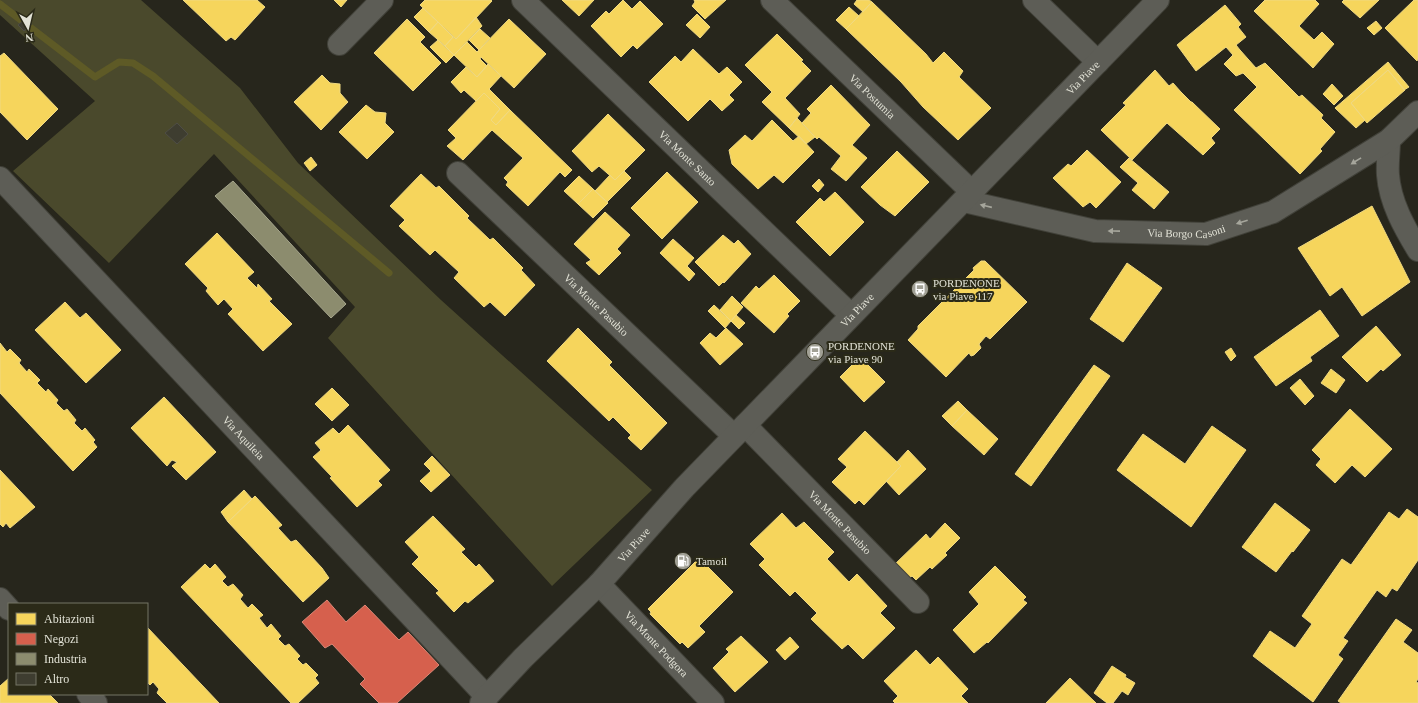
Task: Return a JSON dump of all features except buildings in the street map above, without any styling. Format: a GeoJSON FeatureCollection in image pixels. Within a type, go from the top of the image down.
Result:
{"type":"FeatureCollection","features":[{"type":"Feature","properties":{"kind":"street"},"geometry":{"type":"LineString","coordinates":[[339,44],[382,0]]}},
{"type":"Feature","properties":{"kind":"street","name":"Via Monte Santo"},"geometry":{"type":"LineString","coordinates":[[523,0],[851,315]]}},
{"type":"Feature","properties":{"kind":"street","name":"Via Postumia"},"geometry":{"type":"LineString","coordinates":[[772,0],[968,197]]}},
{"type":"Feature","properties":{"kind":"street"},"geometry":{"type":"LineString","coordinates":[[1034,0],[1098,62]]}},
{"type":"Feature","properties":{"kind":"street","name":"Via Piave"},"geometry":{"type":"LineString","coordinates":[[484,700],[599,584],[684,488],[1158,0]]}},
{"type":"Feature","properties":{"kind":"street","name":"Via Borgo Casoni"},"geometry":{"type":"LineString","coordinates":[[968,197],[1095,231],[1206,234],[1273,212],[1389,140],[1418,112]]}},
{"type":"Feature","properties":{"kind":"street"},"geometry":{"type":"LineString","coordinates":[[1389,140],[1388,175],[1395,207],[1418,250]]}},
{"type":"Feature","properties":{"kind":"street","name":"Via Monte Pasubio"},"geometry":{"type":"LineString","coordinates":[[458,173],[740,431],[918,602]]}},
{"type":"Feature","properties":{"kind":"street","name":"Via Aquileia"},"geometry":{"type":"LineString","coordinates":[[0,178],[484,700]]}},
{"type":"Feature","properties":{"kind":"street","name":"Via Monte Podgora"},"geometry":{"type":"LineString","coordinates":[[599,584],[713,703]]}},
{"type":"Feature","properties":{"kind":"street"},"geometry":{"type":"LineString","coordinates":[[0,599],[8,608]]}},
{"type":"Feature","properties":{"kind":"street"},"geometry":{"type":"LineString","coordinates":[[89,695],[96,703]]}},
{"type":"Feature","properties":{"kind":"shaded area"},"geometry":{"type":"Polygon","coordinates":[[[0,0],[141,0],[240,88],[298,163],[441,300],[652,490],[552,586],[328,338],[355,307],[214,154],[109,263],[13,171],[95,101],[0,15],[0,0]]]}},
{"type":"Feature","properties":{"kind":"waterway"},"geometry":{"type":"LineString","coordinates":[[0,4],[95,77],[119,62],[133,63],[153,76],[389,273]]}},
{"type":"Feature","properties":{"kind":"place","name":"PORDENONE via Piave 117"},"geometry":{"type":"Point","coordinates":[920,289]}},
{"type":"Feature","properties":{"kind":"place","name":"PORDENONE via Piave 90"},"geometry":{"type":"Point","coordinates":[815,352]}},
{"type":"Feature","properties":{"kind":"place","name":"Tamoil"},"geometry":{"type":"Point","coordinates":[683,561]}}]}
